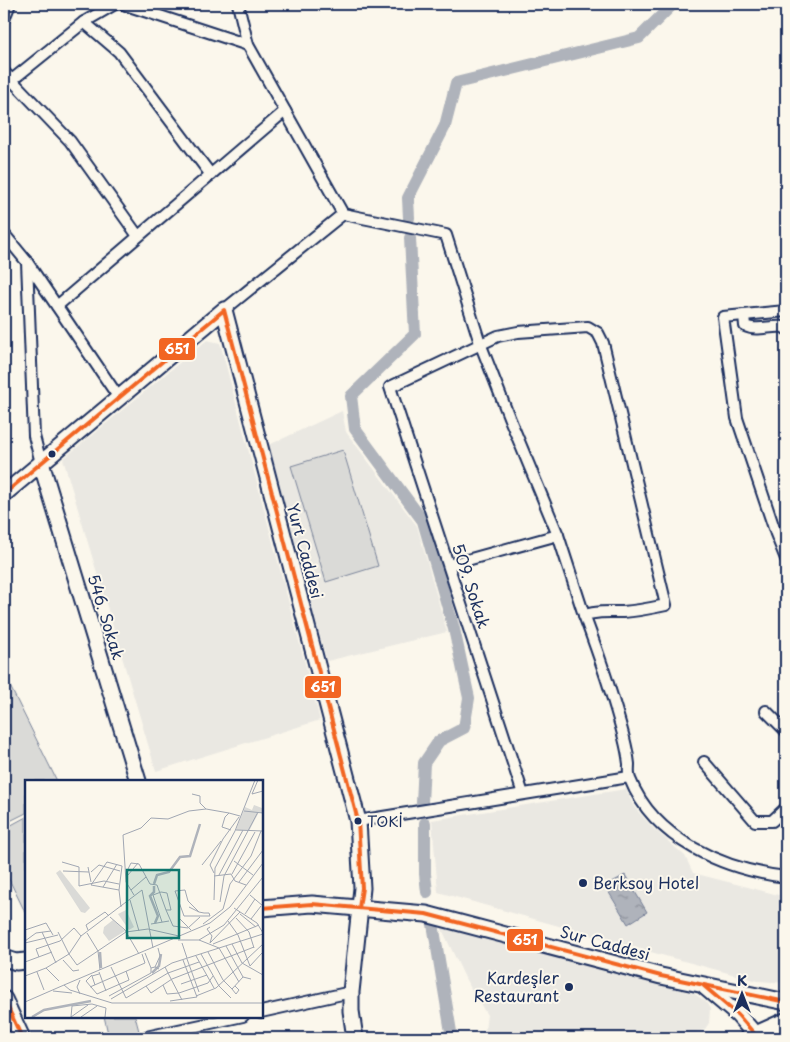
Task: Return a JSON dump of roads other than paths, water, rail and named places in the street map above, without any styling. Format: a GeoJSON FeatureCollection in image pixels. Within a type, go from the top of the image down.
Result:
{"type":"FeatureCollection","features":[{"type":"Feature","properties":{"kind":"main road"},"geometry":{"type":"LineString","coordinates":[[4,494],[224,310]]}},
{"type":"Feature","properties":{"kind":"main road","name":"Yurt Caddesi"},"geometry":{"type":"LineString","coordinates":[[224,310],[358,820],[362,888],[351,992],[351,1011],[355,1038]]}},
{"type":"Feature","properties":{"kind":"main road","name":"546. Sokak"},"geometry":{"type":"LineString","coordinates":[[41,463],[138,780]]}},
{"type":"Feature","properties":{"kind":"main road","name":"Sur Caddesi"},"geometry":{"type":"LineString","coordinates":[[262,908],[312,904],[426,914],[704,986],[786,1002]]}},
{"type":"Feature","properties":{"kind":"main road"},"geometry":{"type":"LineString","coordinates":[[4,958],[16,962],[25,961]]}},
{"type":"Feature","properties":{"kind":"main road","name":"Sur Caddesi"},"geometry":{"type":"LineString","coordinates":[[704,986],[738,1015],[754,1037]]}},
{"type":"Feature","properties":{"kind":"main road"},"geometry":{"type":"LineString","coordinates":[[4,999],[22,1038]]}},
{"type":"Feature","properties":{"kind":"main road"},"geometry":{"type":"LineString","coordinates":[[754,1037],[786,1021]]}},
{"type":"Feature","properties":{"kind":"street"},"geometry":{"type":"LineString","coordinates":[[4,19],[10,4]]}},
{"type":"Feature","properties":{"kind":"street"},"geometry":{"type":"LineString","coordinates":[[12,80],[84,22],[115,4]]}},
{"type":"Feature","properties":{"kind":"street"},"geometry":{"type":"LineString","coordinates":[[123,4],[248,45]]}},
{"type":"Feature","properties":{"kind":"street"},"geometry":{"type":"LineString","coordinates":[[238,4],[248,45],[343,214],[446,235],[480,343],[558,535],[596,647],[624,739],[629,762],[629,778],[644,805],[669,833],[712,858],[786,877]]}},
{"type":"Feature","properties":{"kind":"street"},"geometry":{"type":"LineString","coordinates":[[84,22],[119,52],[211,175]]}},
{"type":"Feature","properties":{"kind":"street"},"geometry":{"type":"LineString","coordinates":[[4,72],[70,141],[138,236]]}},
{"type":"Feature","properties":{"kind":"street"},"geometry":{"type":"LineString","coordinates":[[57,306],[285,111]]}},
{"type":"Feature","properties":{"kind":"street"},"geometry":{"type":"LineString","coordinates":[[224,310],[343,214]]}},
{"type":"Feature","properties":{"kind":"street"},"geometry":{"type":"LineString","coordinates":[[4,234],[27,262],[119,398]]}},
{"type":"Feature","properties":{"kind":"street"},"geometry":{"type":"LineString","coordinates":[[27,262],[34,436],[41,463]]}},
{"type":"Feature","properties":{"kind":"street"},"geometry":{"type":"LineString","coordinates":[[786,311],[723,317],[737,418],[776,534],[786,558]]}},
{"type":"Feature","properties":{"kind":"street"},"geometry":{"type":"LineString","coordinates":[[744,315],[745,326],[752,329],[775,325],[786,329]]}},
{"type":"Feature","properties":{"kind":"street"},"geometry":{"type":"LineString","coordinates":[[480,343],[498,336],[518,332],[588,327],[598,333],[603,344],[666,605],[638,610],[599,611],[584,615]]}},
{"type":"Feature","properties":{"kind":"street","name":"509. Sokak"},"geometry":{"type":"LineString","coordinates":[[480,343],[390,387],[523,794]]}},
{"type":"Feature","properties":{"kind":"street"},"geometry":{"type":"LineString","coordinates":[[449,565],[558,535]]}},
{"type":"Feature","properties":{"kind":"street"},"geometry":{"type":"LineString","coordinates":[[766,711],[786,731]]}},
{"type":"Feature","properties":{"kind":"street"},"geometry":{"type":"LineString","coordinates":[[704,762],[755,821],[772,821],[786,808]]}},
{"type":"Feature","properties":{"kind":"street"},"geometry":{"type":"LineString","coordinates":[[358,820],[629,778]]}},
{"type":"Feature","properties":{"kind":"street"},"geometry":{"type":"LineString","coordinates":[[262,1012],[351,992]]}},
{"type":"Feature","properties":{"kind":"street"},"geometry":{"type":"LineString","coordinates":[[146,1037],[238,1017]]}},
{"type":"Feature","properties":{"kind":"water"},"geometry":{"type":"Polygon","coordinates":[[[625,875],[647,912],[628,924],[605,886],[625,875]]]}},
{"type":"Feature","properties":{"kind":"waterway"},"geometry":{"type":"LineString","coordinates":[[409,218],[408,198],[445,126],[456,83],[639,38],[673,4]]}},
{"type":"Feature","properties":{"kind":"waterway"},"geometry":{"type":"LineString","coordinates":[[410,238],[415,334],[351,396],[355,429],[423,521],[454,629],[469,698],[464,728],[439,741],[424,763],[422,803]]}},
{"type":"Feature","properties":{"kind":"waterway"},"geometry":{"type":"LineString","coordinates":[[425,823],[427,892]]}},
{"type":"Feature","properties":{"kind":"waterway"},"geometry":{"type":"LineString","coordinates":[[433,924],[452,1038]]}},
{"type":"Feature","properties":{"kind":"place","name":"TOKİ"},"geometry":{"type":"Point","coordinates":[358,821]}},
{"type":"Feature","properties":{"kind":"place","name":"Berksoy Hotel"},"geometry":{"type":"Point","coordinates":[583,883]}},
{"type":"Feature","properties":{"kind":"place","name":"Kardeşler Restaurant"},"geometry":{"type":"Point","coordinates":[569,987]}}]}
